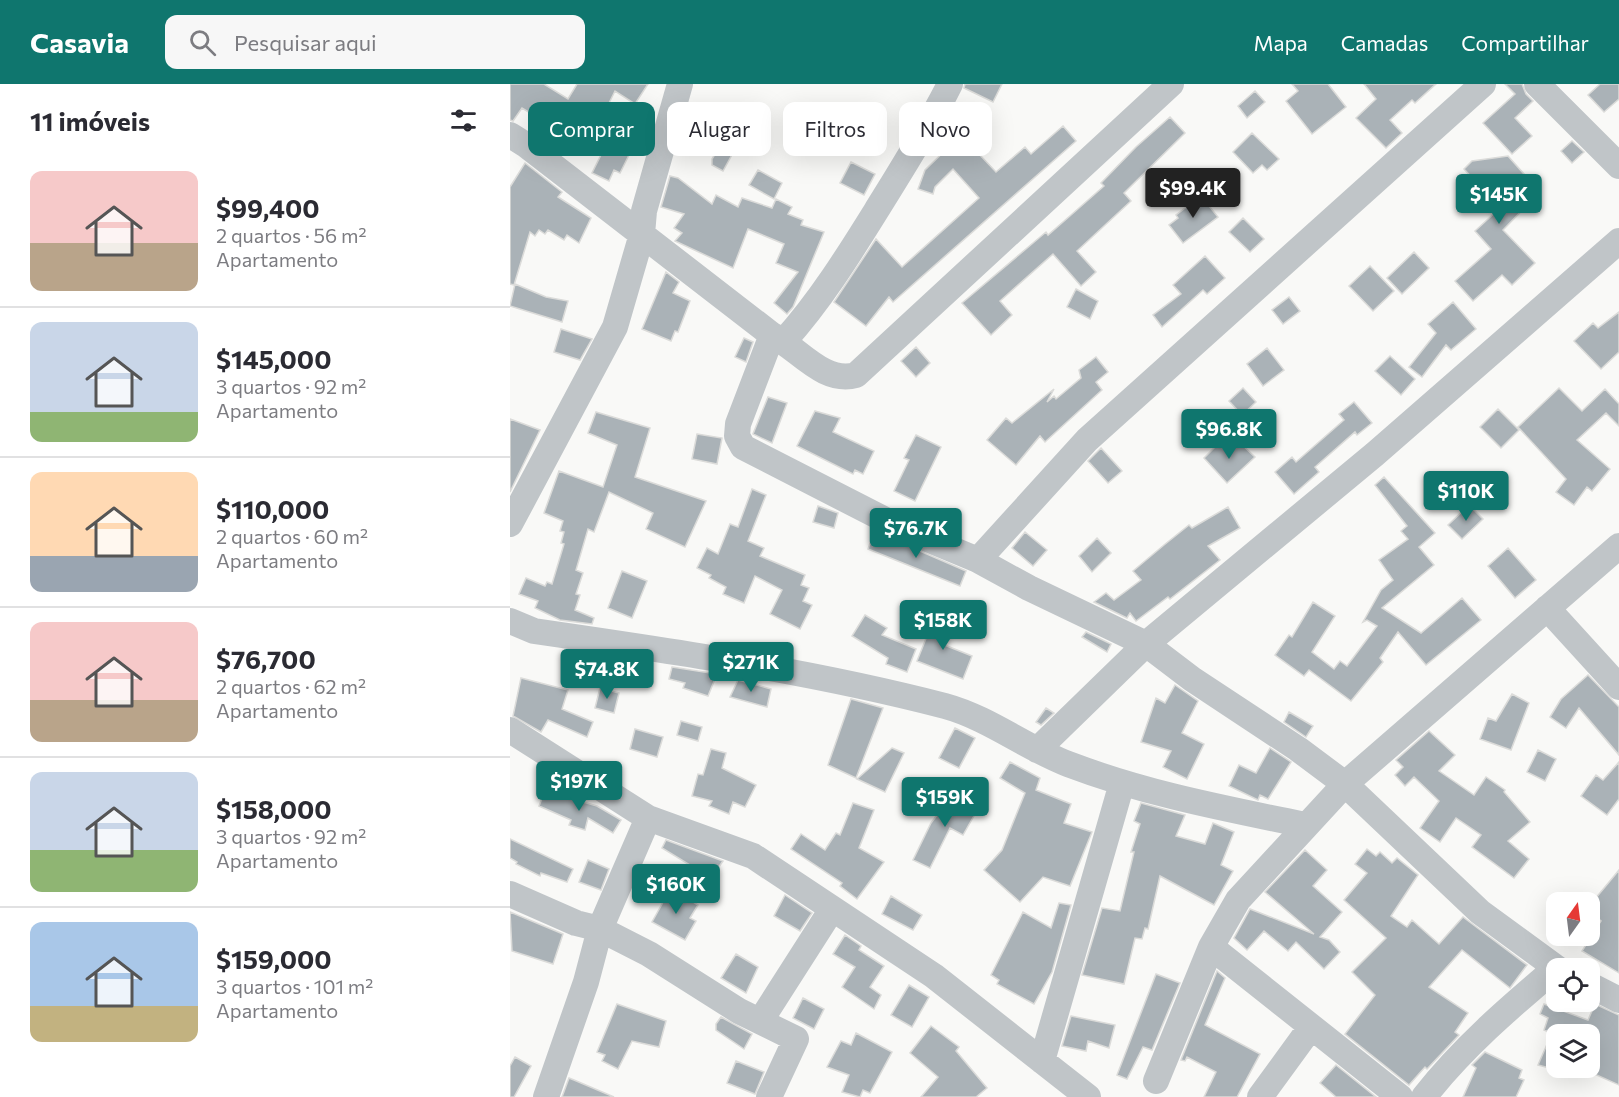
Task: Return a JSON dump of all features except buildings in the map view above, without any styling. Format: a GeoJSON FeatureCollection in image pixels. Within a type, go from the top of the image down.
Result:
{"type":"FeatureCollection","features":[{"type":"Feature","properties":{"kind":"street"},"geometry":{"type":"LineString","coordinates":[[510,524],[615,327],[642,234],[644,211],[680,84]]}},
{"type":"Feature","properties":{"kind":"street"},"geometry":{"type":"LineString","coordinates":[[950,84],[903,168],[817,304],[778,338],[738,424],[737,436],[742,447],[903,529],[978,560],[1029,588],[1146,644],[1192,679],[1298,749],[1345,784],[1480,912],[1546,961]]}},
{"type":"Feature","properties":{"kind":"street"},"geometry":{"type":"LineString","coordinates":[[510,135],[810,364],[845,378],[856,375],[1171,84]]}},
{"type":"Feature","properties":{"kind":"street"},"geometry":{"type":"LineString","coordinates":[[978,560],[1088,440],[1483,84]]}},
{"type":"Feature","properties":{"kind":"street"},"geometry":{"type":"LineString","coordinates":[[1537,84],[1619,166]]}},
{"type":"Feature","properties":{"kind":"street"},"geometry":{"type":"LineString","coordinates":[[1037,750],[1146,644],[1366,462],[1619,241]]}},
{"type":"Feature","properties":{"kind":"street"},"geometry":{"type":"LineString","coordinates":[[1156,1081],[1211,947],[1238,900],[1345,784],[1619,546]]}},
{"type":"Feature","properties":{"kind":"street"},"geometry":{"type":"LineString","coordinates":[[1546,608],[1619,687]]}},
{"type":"Feature","properties":{"kind":"street"},"geometry":{"type":"LineString","coordinates":[[510,621],[534,631],[766,667],[948,707],[1012,735],[1037,750],[1150,793],[1305,825]]}},
{"type":"Feature","properties":{"kind":"street"},"geometry":{"type":"LineString","coordinates":[[513,738],[648,818],[753,856],[934,976],[1088,1097]]}},
{"type":"Feature","properties":{"kind":"street"},"geometry":{"type":"LineString","coordinates":[[1042,1061],[1122,783]]}},
{"type":"Feature","properties":{"kind":"street"},"geometry":{"type":"LineString","coordinates":[[546,1097],[586,982],[600,929],[648,818]]}},
{"type":"Feature","properties":{"kind":"street"},"geometry":{"type":"LineString","coordinates":[[510,894],[576,923],[600,929],[649,954],[739,1011],[796,1039],[769,1097]]}},
{"type":"Feature","properties":{"kind":"street"},"geometry":{"type":"LineString","coordinates":[[761,1020],[832,909]]}},
{"type":"Feature","properties":{"kind":"street"},"geometry":{"type":"LineString","coordinates":[[1211,947],[1400,1097]]}},
{"type":"Feature","properties":{"kind":"street"},"geometry":{"type":"LineString","coordinates":[[1424,1097],[1443,1073],[1496,1020],[1546,978]]}},
{"type":"Feature","properties":{"kind":"street"},"geometry":{"type":"LineString","coordinates":[[1600,990],[1619,1000]]}},
{"type":"Feature","properties":{"kind":"street"},"geometry":{"type":"LineString","coordinates":[[1260,1097],[1311,1027]]}}]}
